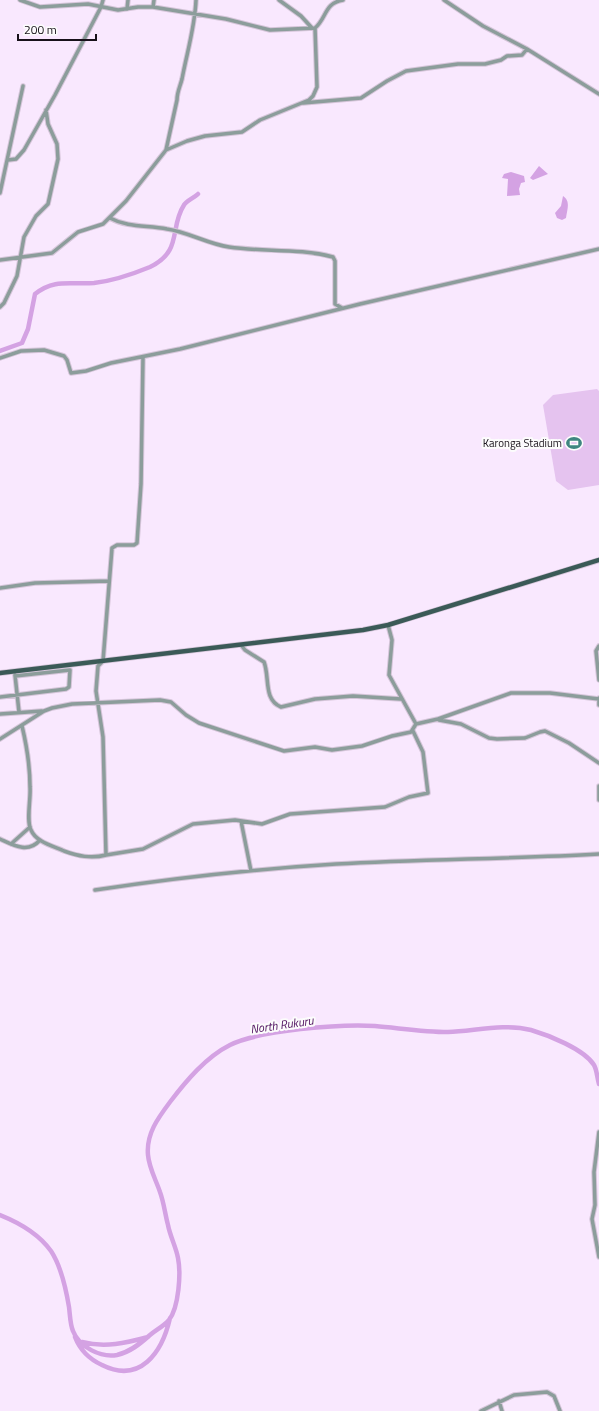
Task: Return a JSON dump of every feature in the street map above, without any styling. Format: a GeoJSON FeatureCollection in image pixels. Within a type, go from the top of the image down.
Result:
{"type":"FeatureCollection","features":[{"type":"Feature","properties":{"kind":"main road"},"geometry":{"type":"LineString","coordinates":[[0,673],[14,674],[103,661],[363,630],[388,625],[599,560]]}},
{"type":"Feature","properties":{"kind":"street"},"geometry":{"type":"LineString","coordinates":[[20,0],[40,7],[88,4],[118,10],[138,7],[153,7],[226,19],[262,29],[314,28]]}},
{"type":"Feature","properties":{"kind":"street"},"geometry":{"type":"LineString","coordinates":[[8,160],[16,160],[46,110],[101,7],[103,0]]}},
{"type":"Feature","properties":{"kind":"street"},"geometry":{"type":"LineString","coordinates":[[127,9],[128,0]]}},
{"type":"Feature","properties":{"kind":"street"},"geometry":{"type":"LineString","coordinates":[[153,7],[154,0]]}},
{"type":"Feature","properties":{"kind":"street"},"geometry":{"type":"LineString","coordinates":[[0,260],[52,253],[78,232],[103,224],[110,218],[166,150],[177,94],[196,14],[196,0]]}},
{"type":"Feature","properties":{"kind":"street"},"geometry":{"type":"LineString","coordinates":[[279,0],[301,16],[314,28]]}},
{"type":"Feature","properties":{"kind":"street"},"geometry":{"type":"LineString","coordinates":[[166,150],[205,136],[242,132],[260,120],[313,96],[317,87],[314,28],[330,6],[338,0],[343,0]]}},
{"type":"Feature","properties":{"kind":"street"},"geometry":{"type":"LineString","coordinates":[[444,0],[502,38],[527,49],[599,94]]}},
{"type":"Feature","properties":{"kind":"street"},"geometry":{"type":"LineString","coordinates":[[300,103],[361,98],[387,80],[406,71],[458,64],[485,64],[502,60],[507,56],[522,55],[527,49]]}},
{"type":"Feature","properties":{"kind":"street"},"geometry":{"type":"LineString","coordinates":[[0,193],[23,86]]}},
{"type":"Feature","properties":{"kind":"street"},"geometry":{"type":"LineString","coordinates":[[0,306],[4,303],[17,276],[22,242],[28,229],[36,216],[48,204],[57,166],[57,144],[48,124],[46,110]]}},
{"type":"Feature","properties":{"kind":"street"},"geometry":{"type":"LineString","coordinates":[[110,218],[135,225],[180,232],[230,247],[265,251],[279,250],[333,257],[335,304],[342,309]]}},
{"type":"Feature","properties":{"kind":"street"},"geometry":{"type":"LineString","coordinates":[[0,358],[21,351],[44,350],[64,356],[72,374],[599,249]]}},
{"type":"Feature","properties":{"kind":"street"},"geometry":{"type":"LineString","coordinates":[[106,855],[103,737],[96,688],[98,666],[103,661],[109,581],[114,546],[134,545],[137,543],[144,357]]}},
{"type":"Feature","properties":{"kind":"street"},"geometry":{"type":"LineString","coordinates":[[0,588],[35,583],[109,581]]}},
{"type":"Feature","properties":{"kind":"street"},"geometry":{"type":"LineString","coordinates":[[388,625],[392,640],[389,675],[416,724]]}},
{"type":"Feature","properties":{"kind":"street"},"geometry":{"type":"LineString","coordinates":[[241,645],[245,650],[264,662],[267,688],[271,697],[279,707],[297,705],[315,699],[353,696],[401,699]]}},
{"type":"Feature","properties":{"kind":"street"},"geometry":{"type":"LineString","coordinates":[[599,646],[596,651],[599,680]]}},
{"type":"Feature","properties":{"kind":"street"},"geometry":{"type":"LineString","coordinates":[[0,696],[18,694],[66,689],[70,685],[70,670],[14,674],[18,694],[20,712]]}},
{"type":"Feature","properties":{"kind":"street"},"geometry":{"type":"LineString","coordinates":[[416,724],[438,720],[511,693],[537,692],[599,698],[599,705]]}},
{"type":"Feature","properties":{"kind":"street"},"geometry":{"type":"LineString","coordinates":[[0,714],[44,711],[67,705],[167,701],[198,723],[284,750],[315,747],[332,750],[362,746],[388,737],[413,731]]}},
{"type":"Feature","properties":{"kind":"street"},"geometry":{"type":"LineString","coordinates":[[0,739],[44,711]]}},
{"type":"Feature","properties":{"kind":"street"},"geometry":{"type":"LineString","coordinates":[[438,720],[461,724],[488,738],[525,738],[540,732],[545,732],[569,743],[599,763]]}},
{"type":"Feature","properties":{"kind":"street"},"geometry":{"type":"LineString","coordinates":[[22,726],[29,755],[30,827],[34,835],[40,840],[84,857],[142,849],[193,824],[241,821],[262,824],[290,814],[385,807],[409,798],[428,794],[423,752],[413,731],[416,724]]}},
{"type":"Feature","properties":{"kind":"street"},"geometry":{"type":"LineString","coordinates":[[599,786],[599,800]]}},
{"type":"Feature","properties":{"kind":"street"},"geometry":{"type":"LineString","coordinates":[[241,821],[251,871]]}},
{"type":"Feature","properties":{"kind":"street"},"geometry":{"type":"LineString","coordinates":[[10,844],[30,827]]}},
{"type":"Feature","properties":{"kind":"street"},"geometry":{"type":"LineString","coordinates":[[0,839],[19,848],[27,848],[36,844],[40,840]]}},
{"type":"Feature","properties":{"kind":"street"},"geometry":{"type":"LineString","coordinates":[[95,890],[251,871],[336,864],[599,854]]}},
{"type":"Feature","properties":{"kind":"street"},"geometry":{"type":"LineString","coordinates":[[599,1132],[594,1172],[595,1205],[592,1219],[599,1257]]}},
{"type":"Feature","properties":{"kind":"street"},"geometry":{"type":"LineString","coordinates":[[481,1411],[499,1401],[522,1393],[548,1392],[554,1396],[560,1411]]}},
{"type":"Feature","properties":{"kind":"street"},"geometry":{"type":"LineString","coordinates":[[499,1401],[502,1411]]}},
{"type":"Feature","properties":{"kind":"shaded area"},"geometry":{"type":"Polygon","coordinates":[[[539,166],[548,174],[533,180],[530,178],[539,166]]]}},
{"type":"Feature","properties":{"kind":"shaded area"},"geometry":{"type":"Polygon","coordinates":[[[511,172],[524,176],[525,182],[521,183],[519,189],[520,195],[507,196],[508,179],[502,178],[504,174],[511,172]]]}},
{"type":"Feature","properties":{"kind":"shaded area"},"geometry":{"type":"Polygon","coordinates":[[[563,196],[567,200],[568,206],[566,218],[562,220],[557,218],[555,213],[561,206],[563,196]]]}},
{"type":"Feature","properties":{"kind":"shaded area","name":"Karonga Stadium"},"geometry":{"type":"Polygon","coordinates":[[[597,389],[599,391],[599,485],[568,490],[556,481],[543,405],[553,395],[597,389]]]}},
{"type":"Feature","properties":{"kind":"waterway"},"geometry":{"type":"LineString","coordinates":[[0,351],[22,343],[28,329],[35,294],[42,289],[63,283],[94,283],[108,281],[143,270],[160,261],[167,254],[171,246],[174,239],[177,222],[184,205],[198,194]]}},
{"type":"Feature","properties":{"kind":"waterway","name":"North Rukuru"},"geometry":{"type":"LineString","coordinates":[[0,1215],[35,1234],[41,1239],[55,1257],[63,1278],[72,1328],[80,1342],[98,1353],[104,1355],[117,1355],[135,1347],[167,1322],[172,1314],[177,1299],[179,1264],[161,1196],[149,1160],[148,1147],[151,1133],[161,1114],[176,1094],[205,1063],[221,1050],[230,1045],[260,1035],[322,1027],[375,1026],[420,1031],[448,1032],[510,1027],[531,1030],[547,1035],[582,1053],[594,1065],[599,1084]]}},
{"type":"Feature","properties":{"kind":"waterway","name":"North Rukuru"},"geometry":{"type":"LineString","coordinates":[[75,1337],[82,1350],[93,1360],[116,1370],[128,1371],[138,1368],[147,1362],[155,1353],[161,1343],[170,1318]]}},
{"type":"Feature","properties":{"kind":"waterway","name":"North Rukuru"},"geometry":{"type":"LineString","coordinates":[[82,1342],[107,1345],[124,1343],[148,1337]]}},
{"type":"Feature","properties":{"kind":"place","name":"Karonga Stadium"},"geometry":{"type":"Point","coordinates":[574,443]}}]}
